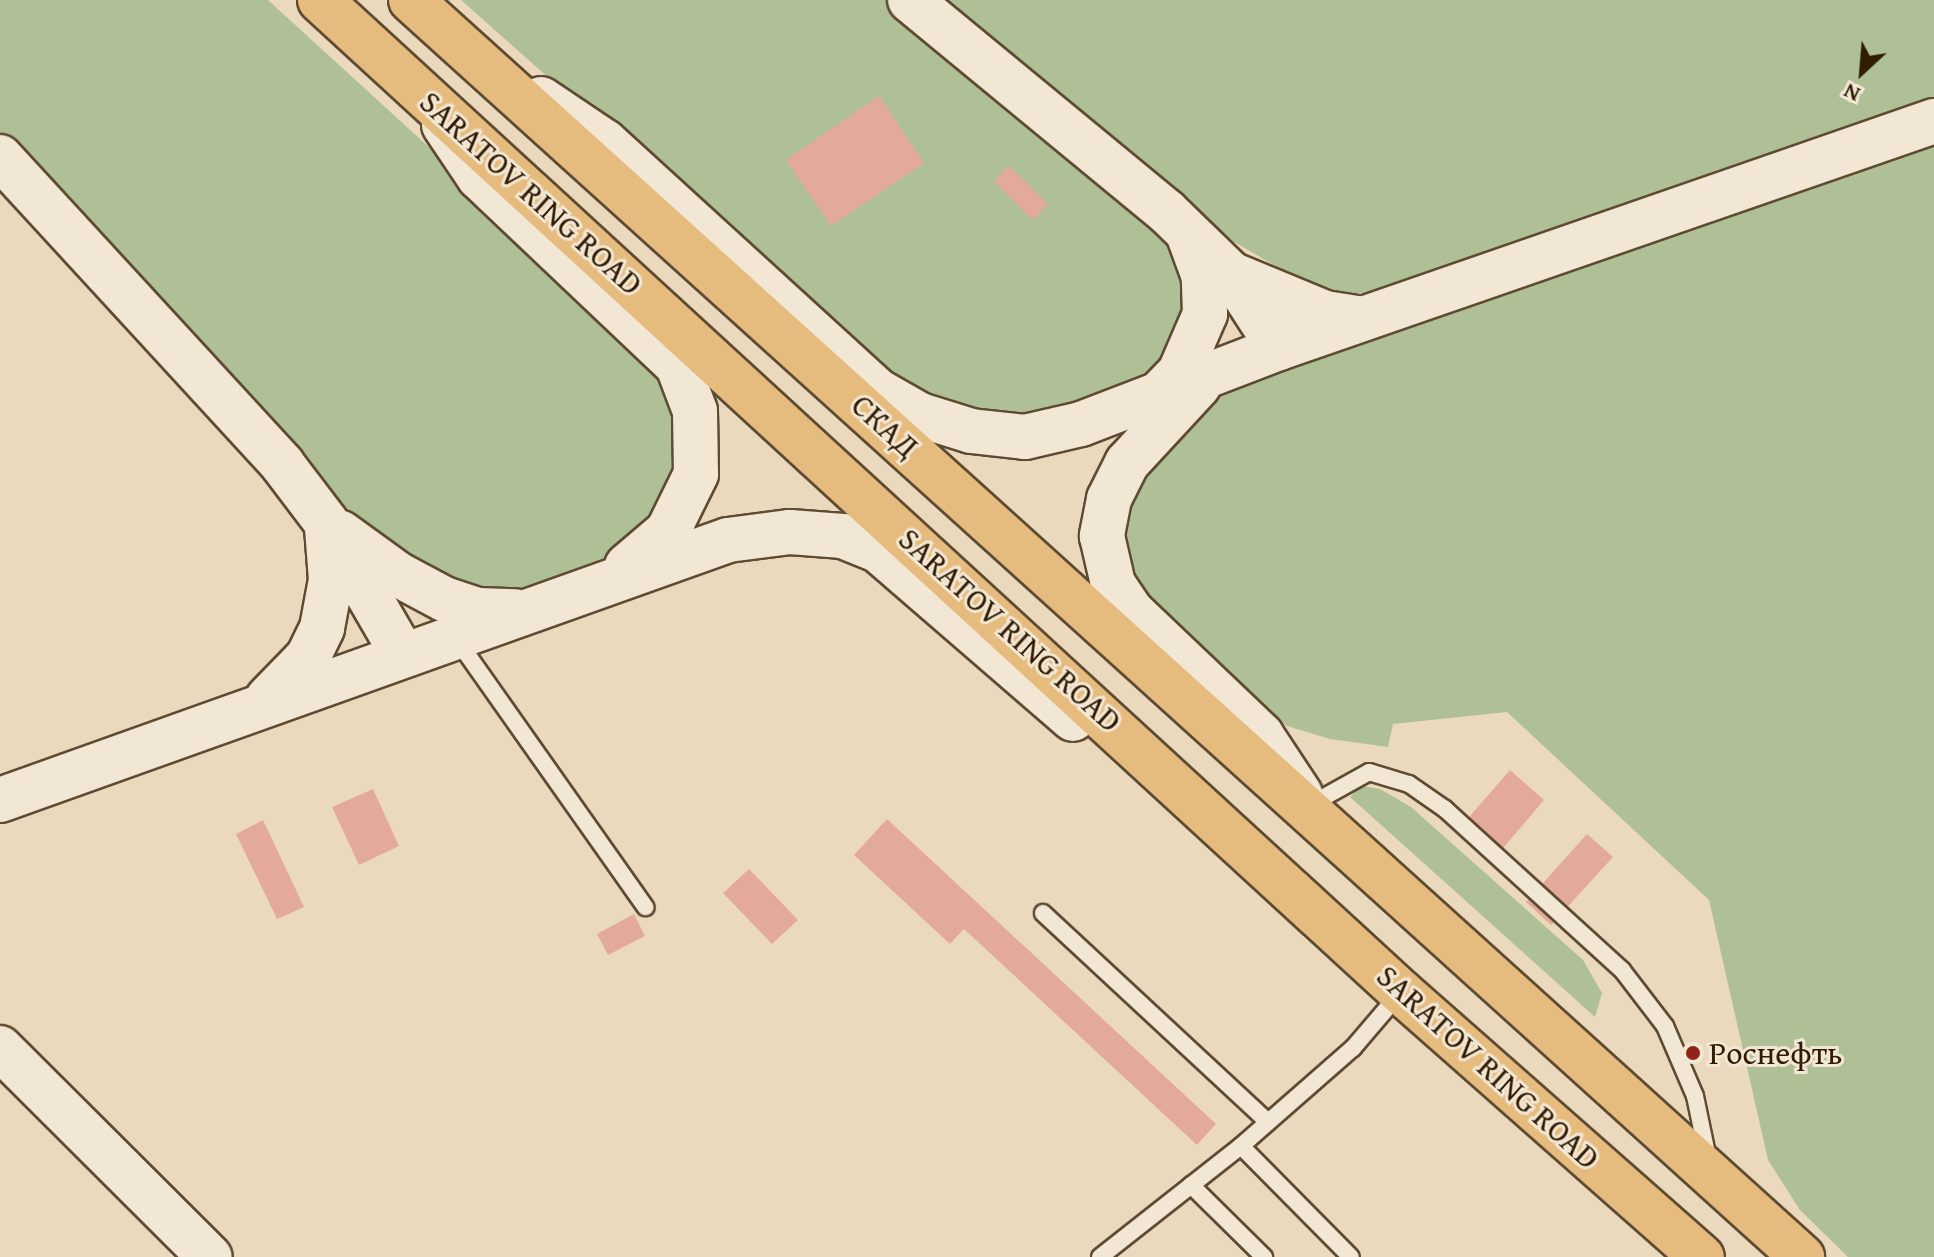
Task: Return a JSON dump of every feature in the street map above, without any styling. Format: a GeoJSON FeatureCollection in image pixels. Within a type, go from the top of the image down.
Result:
{"type":"FeatureCollection","features":[{"type":"Feature","properties":{"kind":"highway","name":"SARATOV RING ROAD"},"geometry":{"type":"LineString","coordinates":[[320,0],[1267,864],[1401,992],[1702,1257]]}},
{"type":"Feature","properties":{"kind":"highway","name":"SARATOV RING ROAD"},"geometry":{"type":"LineString","coordinates":[[411,0],[463,47]]}},
{"type":"Feature","properties":{"kind":"highway","name":"СКАД"},"geometry":{"type":"LineString","coordinates":[[463,47],[1308,806]]}},
{"type":"Feature","properties":{"kind":"highway"},"geometry":{"type":"LineString","coordinates":[[1308,806],[1802,1257]]}},
{"type":"Feature","properties":{"kind":"main road"},"geometry":{"type":"LineString","coordinates":[[910,0],[1188,232],[1231,274],[1279,348]]}},
{"type":"Feature","properties":{"kind":"main road"},"geometry":{"type":"LineString","coordinates":[[463,47],[605,142],[878,391],[920,415],[971,431],[1025,437],[1157,396],[1279,348],[1934,121]]}},
{"type":"Feature","properties":{"kind":"main road"},"geometry":{"type":"LineString","coordinates":[[425,95],[479,177],[668,355],[678,366],[691,400],[697,448],[686,503],[668,531],[643,555],[601,583]]}},
{"type":"Feature","properties":{"kind":"main road"},"geometry":{"type":"LineString","coordinates":[[0,157],[282,464],[326,522],[403,655]]}},
{"type":"Feature","properties":{"kind":"main road"},"geometry":{"type":"LineString","coordinates":[[1157,396],[1180,372],[1205,314],[1204,277],[1188,232]]}},
{"type":"Feature","properties":{"kind":"main road"},"geometry":{"type":"LineString","coordinates":[[1231,274],[1312,308],[1362,319]]}},
{"type":"Feature","properties":{"kind":"main road"},"geometry":{"type":"LineString","coordinates":[[1206,377],[1127,463],[1109,499],[1102,536],[1113,584],[1131,611],[1261,735],[1308,806]]}},
{"type":"Feature","properties":{"kind":"main road"},"geometry":{"type":"LineString","coordinates":[[326,522],[399,575],[444,599],[477,610],[523,612]]}},
{"type":"Feature","properties":{"kind":"main road"},"geometry":{"type":"LineString","coordinates":[[262,703],[289,682],[322,628],[331,580],[326,522]]}},
{"type":"Feature","properties":{"kind":"main road"},"geometry":{"type":"LineString","coordinates":[[0,800],[262,703],[728,540],[774,534],[843,536],[878,550],[1163,795],[1267,864]]}},
{"type":"Feature","properties":{"kind":"main road"},"geometry":{"type":"LineString","coordinates":[[0,1048],[210,1257]]}},
{"type":"Feature","properties":{"kind":"lane"},"geometry":{"type":"LineString","coordinates":[[454,636],[645,907]]}},
{"type":"Feature","properties":{"kind":"lane"},"geometry":{"type":"LineString","coordinates":[[1308,806],[1369,772],[1409,784],[1445,809],[1587,937],[1622,970],[1665,1026],[1695,1096],[1711,1173]]}},
{"type":"Feature","properties":{"kind":"lane"},"geometry":{"type":"LineString","coordinates":[[1043,913],[1268,1122]]}},
{"type":"Feature","properties":{"kind":"lane"},"geometry":{"type":"LineString","coordinates":[[1100,1257],[1241,1146],[1353,1048],[1401,992]]}},
{"type":"Feature","properties":{"kind":"lane"},"geometry":{"type":"LineString","coordinates":[[1241,1146],[1351,1257]]}},
{"type":"Feature","properties":{"kind":"lane"},"geometry":{"type":"LineString","coordinates":[[1191,1185],[1264,1257]]}},
{"type":"Feature","properties":{"kind":"green space"},"geometry":{"type":"Polygon","coordinates":[[[0,0],[268,0],[653,352],[682,414],[676,497],[617,558],[523,596],[475,594],[369,536],[0,135],[0,0]]]}},
{"type":"Feature","properties":{"kind":"green space"},"geometry":{"type":"Polygon","coordinates":[[[461,0],[1934,0],[1934,101],[1401,290],[1349,294],[1296,278],[1219,233],[1158,230],[1171,250],[1191,312],[1181,343],[1155,369],[1079,407],[980,421],[878,370],[461,0]]]}},
{"type":"Feature","properties":{"kind":"green space"},"geometry":{"type":"Polygon","coordinates":[[[1934,137],[1934,1257],[1848,1257],[1800,1210],[1768,1160],[1709,900],[1507,712],[1393,724],[1388,747],[1330,739],[1287,726],[1239,697],[1141,603],[1116,542],[1129,480],[1209,398],[1281,360],[1934,137]]]}},
{"type":"Feature","properties":{"kind":"green space"},"geometry":{"type":"Polygon","coordinates":[[[1362,786],[1380,789],[1411,807],[1583,960],[1602,993],[1595,1017],[1350,797],[1362,786]]]}},
{"type":"Feature","properties":{"kind":"building"},"geometry":{"type":"Polygon","coordinates":[[[879,96],[924,163],[831,226],[786,160],[879,96]]]}},
{"type":"Feature","properties":{"kind":"building"},"geometry":{"type":"Polygon","coordinates":[[[1009,166],[1048,204],[1033,220],[994,181],[1009,166]]]}},
{"type":"Feature","properties":{"kind":"building"},"geometry":{"type":"Polygon","coordinates":[[[1510,770],[1544,800],[1498,854],[1463,824],[1510,770]]]}},
{"type":"Feature","properties":{"kind":"building"},"geometry":{"type":"Polygon","coordinates":[[[373,789],[399,846],[359,865],[332,807],[373,789]]]}},
{"type":"Feature","properties":{"kind":"building"},"geometry":{"type":"Polygon","coordinates":[[[887,819],[1216,1124],[1197,1145],[964,929],[950,944],[854,855],[887,819]]]}},
{"type":"Feature","properties":{"kind":"building"},"geometry":{"type":"Polygon","coordinates":[[[263,820],[304,907],[277,919],[236,834],[263,820]]]}},
{"type":"Feature","properties":{"kind":"building"},"geometry":{"type":"Polygon","coordinates":[[[1587,834],[1613,857],[1551,925],[1526,902],[1587,834]]]}},
{"type":"Feature","properties":{"kind":"building"},"geometry":{"type":"Polygon","coordinates":[[[749,869],[798,920],[772,944],[723,893],[749,869]]]}},
{"type":"Feature","properties":{"kind":"building"},"geometry":{"type":"Polygon","coordinates":[[[634,914],[645,936],[608,955],[597,934],[634,914]]]}},
{"type":"Feature","properties":{"kind":"place","name":"Роснефть"},"geometry":{"type":"Point","coordinates":[1693,1053]}}]}
